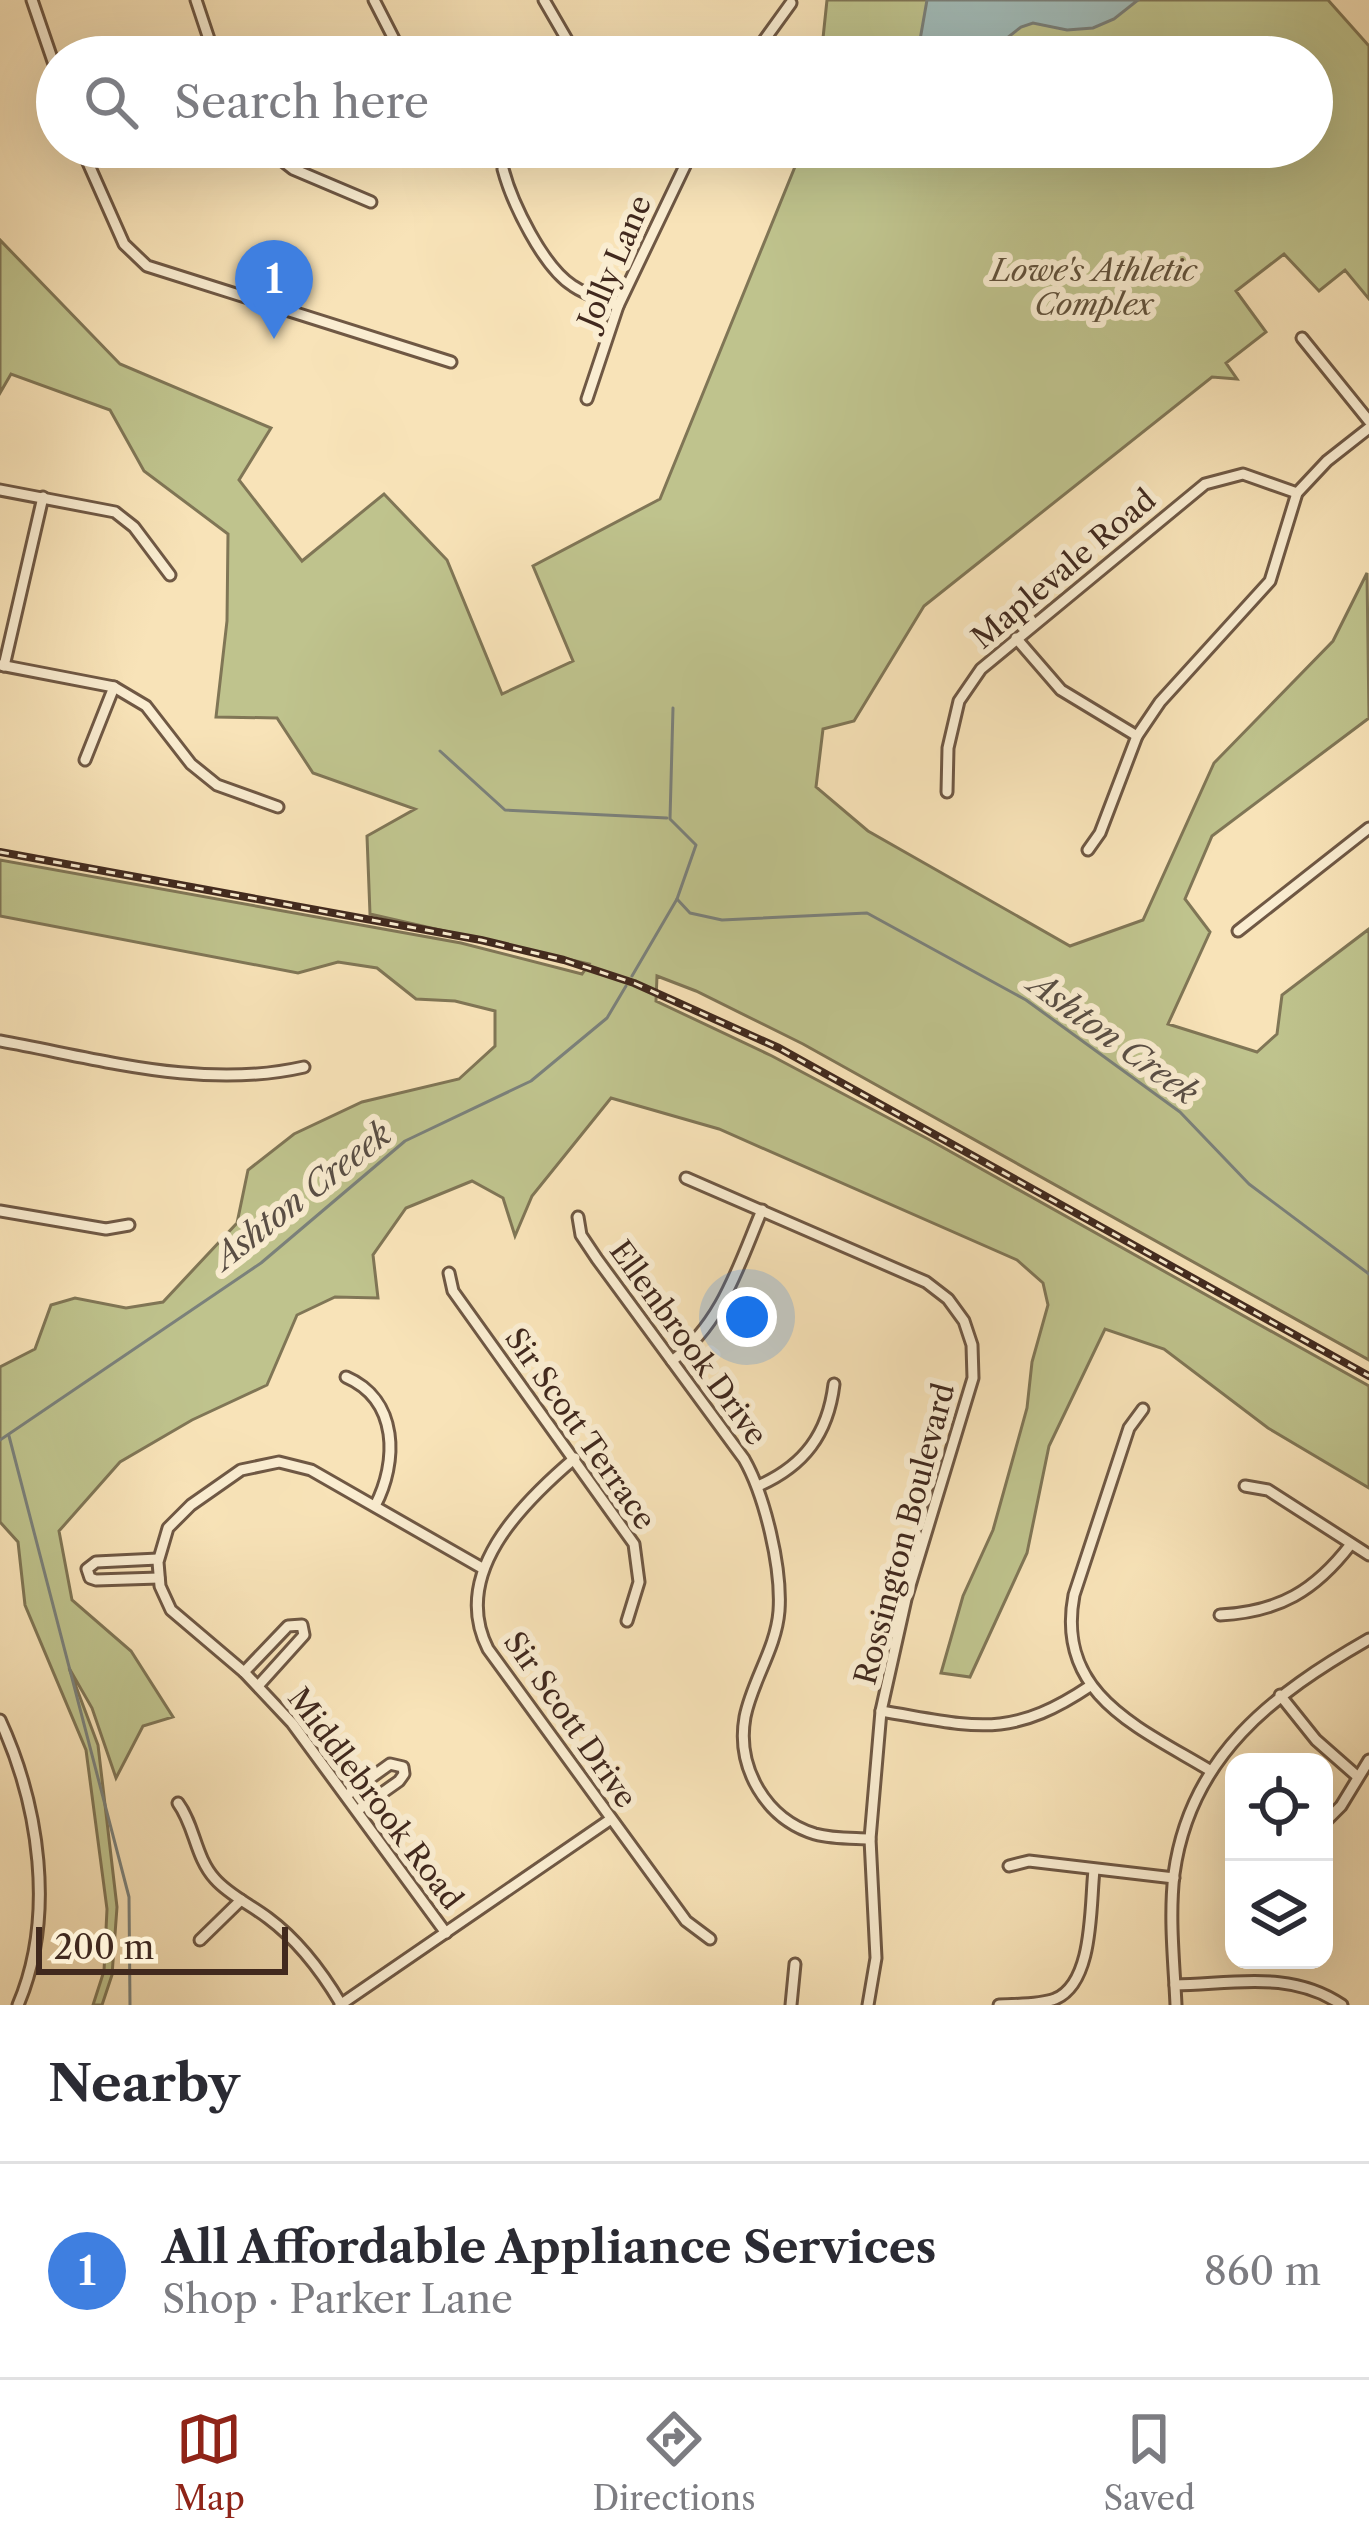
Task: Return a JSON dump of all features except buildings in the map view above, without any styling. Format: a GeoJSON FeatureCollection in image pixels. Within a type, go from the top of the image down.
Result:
{"type":"FeatureCollection","features":[{"type":"Feature","properties":{"kind":"street"},"geometry":{"type":"LineString","coordinates":[[32,0],[44,36]]}},
{"type":"Feature","properties":{"kind":"street"},"geometry":{"type":"LineString","coordinates":[[196,0],[208,36]]}},
{"type":"Feature","properties":{"kind":"street"},"geometry":{"type":"LineString","coordinates":[[374,0],[392,36]]}},
{"type":"Feature","properties":{"kind":"street"},"geometry":{"type":"LineString","coordinates":[[544,0],[565,36]]}},
{"type":"Feature","properties":{"kind":"street"},"geometry":{"type":"LineString","coordinates":[[767,36],[791,3]]}},
{"type":"Feature","properties":{"kind":"street"},"geometry":{"type":"LineString","coordinates":[[90,168],[124,244],[148,266],[451,362]]}},
{"type":"Feature","properties":{"kind":"street"},"geometry":{"type":"LineString","coordinates":[[292,168],[371,202]]}},
{"type":"Feature","properties":{"kind":"street","name":"Jolly Lane"},"geometry":{"type":"LineString","coordinates":[[587,398],[618,306],[681,168]]}},
{"type":"Feature","properties":{"kind":"street"},"geometry":{"type":"LineString","coordinates":[[502,169],[510,197],[556,273],[574,288],[618,306]]}},
{"type":"Feature","properties":{"kind":"street"},"geometry":{"type":"LineString","coordinates":[[1088,850],[1100,832],[1137,736],[1160,702],[1270,581],[1297,493],[1369,425],[1302,338]]}},
{"type":"Feature","properties":{"kind":"street","name":"Maplevale Road"},"geometry":{"type":"LineString","coordinates":[[947,792],[948,748],[959,701],[981,669],[1016,638],[1205,484],[1243,474],[1297,493]]}},
{"type":"Feature","properties":{"kind":"street"},"geometry":{"type":"LineString","coordinates":[[0,490],[115,512],[134,527],[170,575]]}},
{"type":"Feature","properties":{"kind":"street"},"geometry":{"type":"LineString","coordinates":[[43,497],[2,665],[114,687],[146,706],[191,764],[217,785],[278,807]]}},
{"type":"Feature","properties":{"kind":"street"},"geometry":{"type":"LineString","coordinates":[[1016,638],[1060,690],[1137,736]]}},
{"type":"Feature","properties":{"kind":"street"},"geometry":{"type":"LineString","coordinates":[[85,760],[114,687]]}},
{"type":"Feature","properties":{"kind":"street"},"geometry":{"type":"LineString","coordinates":[[1238,931],[1369,828]]}},
{"type":"Feature","properties":{"kind":"street"},"geometry":{"type":"LineString","coordinates":[[0,1041],[190,1076],[266,1076],[304,1066]]}},
{"type":"Feature","properties":{"kind":"street","name":"Rossington Boulevard"},"geometry":{"type":"LineString","coordinates":[[686,1178],[926,1282],[948,1299],[969,1332],[974,1357],[971,1390],[906,1599],[881,1711],[870,1839],[876,1958],[868,2005]]}},
{"type":"Feature","properties":{"kind":"street"},"geometry":{"type":"LineString","coordinates":[[672,1360],[698,1339],[719,1311],[761,1210]]}},
{"type":"Feature","properties":{"kind":"street"},"geometry":{"type":"LineString","coordinates":[[0,1211],[106,1229],[129,1225]]}},
{"type":"Feature","properties":{"kind":"street","name":"Ellenbrook Drive"},"geometry":{"type":"LineString","coordinates":[[578,1217],[581,1235],[744,1459],[758,1486],[779,1612],[744,1720],[750,1772],[768,1804],[794,1826],[826,1837],[870,1839]]}},
{"type":"Feature","properties":{"kind":"street","name":"Sir Scott Terrace"},"geometry":{"type":"LineString","coordinates":[[449,1273],[453,1291],[623,1524],[638,1555],[637,1595],[627,1622]]}},
{"type":"Feature","properties":{"kind":"street"},"geometry":{"type":"LineString","coordinates":[[346,1377],[364,1387],[375,1401],[391,1438],[391,1465],[375,1506]]}},
{"type":"Feature","properties":{"kind":"street"},"geometry":{"type":"LineString","coordinates":[[758,1486],[789,1470],[812,1447],[827,1419],[833,1384]]}},
{"type":"Feature","properties":{"kind":"street"},"geometry":{"type":"LineString","coordinates":[[1143,1409],[1129,1428],[1074,1595],[1073,1646],[1090,1686],[1122,1717],[1211,1772]]}},
{"type":"Feature","properties":{"kind":"street"},"geometry":{"type":"LineString","coordinates":[[159,1578],[96,1580],[87,1572],[93,1562],[158,1558],[168,1528],[191,1505],[231,1475],[266,1462],[306,1468],[482,1568],[526,1506],[575,1458]]}},
{"type":"Feature","properties":{"kind":"street"},"geometry":{"type":"LineString","coordinates":[[1245,1486],[1268,1490],[1369,1555]]}},
{"type":"Feature","properties":{"kind":"street"},"geometry":{"type":"LineString","coordinates":[[1220,1615],[1266,1610],[1299,1596],[1330,1572],[1351,1544]]}},
{"type":"Feature","properties":{"kind":"street","name":"Middlebrook Road"},"geometry":{"type":"LineString","coordinates":[[158,1558],[165,1600],[178,1619],[244,1672],[292,1723],[446,1933]]}},
{"type":"Feature","properties":{"kind":"street","name":"Sir Scott Drive"},"geometry":{"type":"LineString","coordinates":[[482,1568],[475,1606],[482,1637],[687,1923],[710,1939]]}},
{"type":"Feature","properties":{"kind":"street"},"geometry":{"type":"LineString","coordinates":[[244,1672],[288,1626],[302,1625],[304,1635],[258,1686]]}},
{"type":"Feature","properties":{"kind":"street"},"geometry":{"type":"LineString","coordinates":[[1176,2005],[1171,1933],[1174,1878],[1188,1820],[1211,1772],[1240,1733],[1280,1695],[1369,1639]]}},
{"type":"Feature","properties":{"kind":"street"},"geometry":{"type":"LineString","coordinates":[[881,1711],[981,1726],[1011,1725],[1057,1708],[1090,1686]]}},
{"type":"Feature","properties":{"kind":"street"},"geometry":{"type":"LineString","coordinates":[[1280,1695],[1316,1740],[1358,1777]]}},
{"type":"Feature","properties":{"kind":"street"},"geometry":{"type":"LineString","coordinates":[[1,1724],[30,1808],[38,1866],[32,1959],[18,2005]]}},
{"type":"Feature","properties":{"kind":"street"},"geometry":{"type":"LineString","coordinates":[[1333,1814],[1369,1760]]}},
{"type":"Feature","properties":{"kind":"street"},"geometry":{"type":"LineString","coordinates":[[347,1795],[390,1764],[403,1767],[399,1781],[358,1810]]}},
{"type":"Feature","properties":{"kind":"street"},"geometry":{"type":"LineString","coordinates":[[178,1803],[207,1869],[291,1938],[326,1978],[341,2004],[611,1819]]}},
{"type":"Feature","properties":{"kind":"street"},"geometry":{"type":"LineString","coordinates":[[1010,1867],[1029,1861],[1174,1878]]}},
{"type":"Feature","properties":{"kind":"street"},"geometry":{"type":"LineString","coordinates":[[999,2005],[1056,1999],[1075,1984],[1084,1962],[1094,1870]]}},
{"type":"Feature","properties":{"kind":"street"},"geometry":{"type":"LineString","coordinates":[[200,1940],[242,1900]]}},
{"type":"Feature","properties":{"kind":"street"},"geometry":{"type":"LineString","coordinates":[[790,2005],[795,1964]]}},
{"type":"Feature","properties":{"kind":"street"},"geometry":{"type":"LineString","coordinates":[[1175,1985],[1282,1981],[1312,1988],[1342,2005]]}},
{"type":"Feature","properties":{"kind":"green space","name":"Lowe's Athletic Complex"},"geometry":{"type":"Polygon","coordinates":[[[827,0],[1328,0],[1369,46],[1369,299],[1345,270],[1319,291],[1284,254],[1236,291],[1266,332],[1226,363],[1237,379],[1212,377],[924,606],[854,721],[823,729],[816,787],[868,831],[1070,946],[1143,920],[1214,763],[1333,641],[1367,573],[1369,718],[1212,836],[1185,899],[1210,932],[1168,1024],[1257,1052],[1277,1034],[1282,995],[1369,929],[1369,1360],[803,1044],[657,976],[656,1001],[928,1139],[1369,1386],[1369,1488],[1268,1428],[1164,1349],[1105,1329],[1049,1446],[1027,1553],[970,1677],[941,1673],[963,1596],[993,1530],[1027,1408],[1032,1362],[1048,1305],[1043,1283],[1017,1260],[719,1129],[611,1098],[532,1196],[515,1236],[503,1198],[472,1181],[406,1208],[373,1255],[378,1298],[335,1297],[297,1315],[267,1385],[192,1420],[120,1462],[59,1531],[72,1600],[131,1651],[173,1717],[143,1726],[116,1778],[92,1708],[69,1668],[98,1745],[117,1907],[112,1975],[102,2005],[93,2005],[104,1971],[107,1909],[86,1750],[25,1605],[18,1542],[0,1522],[0,1367],[35,1349],[51,1305],[75,1298],[126,1308],[163,1302],[237,1223],[248,1170],[294,1134],[362,1102],[459,1079],[495,1046],[495,1011],[455,1001],[416,999],[377,968],[338,962],[298,973],[0,916],[0,860],[461,943],[582,974],[589,964],[370,914],[367,836],[415,809],[313,773],[277,718],[216,717],[227,621],[228,534],[144,471],[110,410],[11,374],[0,393],[0,240],[120,364],[271,428],[239,480],[302,561],[384,494],[447,560],[502,694],[573,661],[533,566],[660,499],[794,168],[1333,168],[1333,36],[823,36],[827,0]]]}},
{"type":"Feature","properties":{"kind":"water"},"geometry":{"type":"Polygon","coordinates":[[[927,0],[1138,0],[1093,28],[1067,30],[1033,23],[1010,36],[921,36],[927,0]]]}},
{"type":"Feature","properties":{"kind":"waterway"},"geometry":{"type":"LineString","coordinates":[[632,976],[677,899],[696,845],[670,819],[673,708]]}},
{"type":"Feature","properties":{"kind":"waterway"},"geometry":{"type":"LineString","coordinates":[[440,751],[505,810],[667,818]]}},
{"type":"Feature","properties":{"kind":"waterway","name":"Ashton Creek"},"geometry":{"type":"LineString","coordinates":[[677,899],[690,913],[722,920],[867,913],[1026,1000],[1180,1112],[1249,1184],[1369,1274]]}},
{"type":"Feature","properties":{"kind":"waterway","name":"Ashton Creeek"},"geometry":{"type":"LineString","coordinates":[[0,1440],[261,1263],[405,1141],[531,1081],[607,1018],[626,986]]}},
{"type":"Feature","properties":{"kind":"waterway"},"geometry":{"type":"LineString","coordinates":[[9,1436],[129,1897],[130,2005]]}},
{"type":"Feature","properties":{"kind":"railway"},"geometry":{"type":"LineString","coordinates":[[0,852],[481,940],[634,983],[779,1048],[1369,1376]]}},
{"type":"Feature","properties":{"kind":"place","name":"All Affordable Appliance Services"},"geometry":{"type":"Point","coordinates":[274,339]}}]}
